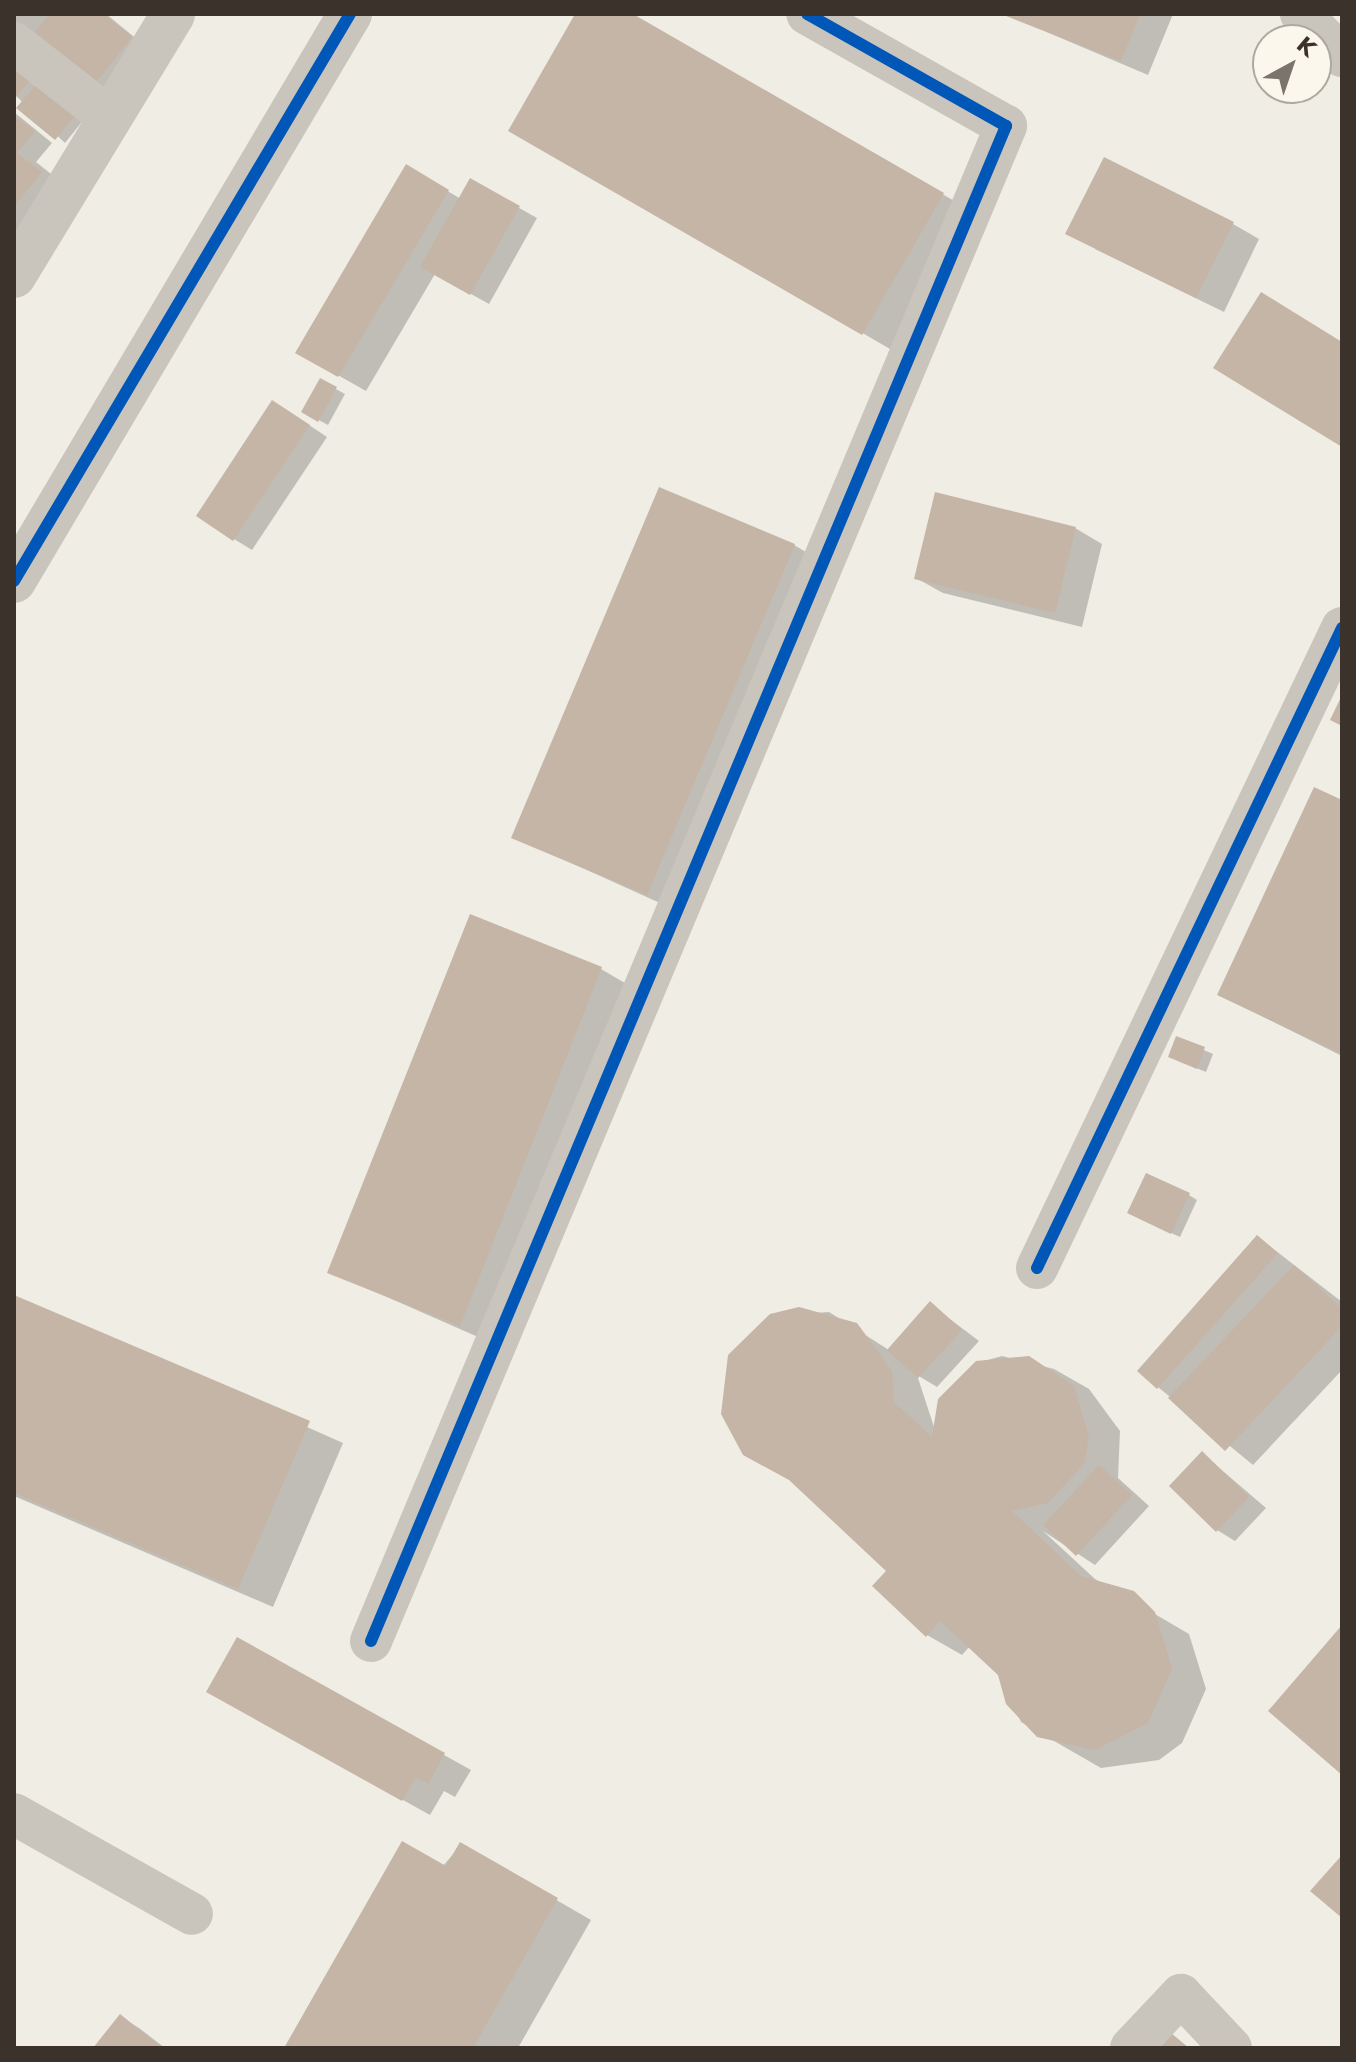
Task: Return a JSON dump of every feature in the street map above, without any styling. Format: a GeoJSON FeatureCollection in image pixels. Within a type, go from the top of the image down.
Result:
{"type":"FeatureCollection","features":[{"type":"Feature","properties":{"kind":"street"},"geometry":{"type":"LineString","coordinates":[[14,276],[173,14]]}},
{"type":"Feature","properties":{"kind":"street"},"geometry":{"type":"LineString","coordinates":[[14,581],[350,14]]}},
{"type":"Feature","properties":{"kind":"street"},"geometry":{"type":"LineString","coordinates":[[371,1641],[1006,126],[807,14]]}},
{"type":"Feature","properties":{"kind":"street"},"geometry":{"type":"LineString","coordinates":[[1301,14],[1342,56]]}},
{"type":"Feature","properties":{"kind":"street"},"geometry":{"type":"LineString","coordinates":[[14,43],[110,118]]}},
{"type":"Feature","properties":{"kind":"street"},"geometry":{"type":"LineString","coordinates":[[1037,1268],[1342,628]]}},
{"type":"Feature","properties":{"kind":"street"},"geometry":{"type":"LineString","coordinates":[[14,1814],[192,1914]]}},
{"type":"Feature","properties":{"kind":"street"},"geometry":{"type":"LineString","coordinates":[[1131,2048],[1181,1995],[1231,2048]]}},
{"type":"Feature","properties":{"kind":"building"},"geometry":{"type":"Polygon","coordinates":[[[50,14],[104,14],[132,37],[93,86],[31,36],[50,14]]]}},
{"type":"Feature","properties":{"kind":"building"},"geometry":{"type":"Polygon","coordinates":[[[575,14],[633,14],[944,193],[862,335],[508,131],[575,14]]]}},
{"type":"Feature","properties":{"kind":"building"},"geometry":{"type":"Polygon","coordinates":[[[1001,14],[1140,14],[1121,61],[1001,14]]]}},
{"type":"Feature","properties":{"kind":"building"},"geometry":{"type":"Polygon","coordinates":[[[14,57],[35,75],[14,99],[14,57]]]}},
{"type":"Feature","properties":{"kind":"building"},"geometry":{"type":"Polygon","coordinates":[[[44,75],[82,107],[55,140],[16,108],[44,75]]]}},
{"type":"Feature","properties":{"kind":"building"},"geometry":{"type":"Polygon","coordinates":[[[14,115],[35,131],[17,153],[42,172],[14,207],[14,115]]]}},
{"type":"Feature","properties":{"kind":"building"},"geometry":{"type":"Polygon","coordinates":[[[1104,157],[1234,222],[1196,298],[1065,234],[1104,157]]]}},
{"type":"Feature","properties":{"kind":"building"},"geometry":{"type":"Polygon","coordinates":[[[406,164],[449,190],[338,377],[295,353],[406,164]]]}},
{"type":"Feature","properties":{"kind":"building"},"geometry":{"type":"Polygon","coordinates":[[[470,178],[520,206],[470,295],[420,267],[470,178]]]}},
{"type":"Feature","properties":{"kind":"building"},"geometry":{"type":"Polygon","coordinates":[[[1261,292],[1342,342],[1342,447],[1213,368],[1261,292]]]}},
{"type":"Feature","properties":{"kind":"building"},"geometry":{"type":"Polygon","coordinates":[[[320,378],[337,387],[318,422],[301,412],[320,378]]]}},
{"type":"Feature","properties":{"kind":"building"},"geometry":{"type":"Polygon","coordinates":[[[272,400],[310,425],[233,541],[196,516],[272,400]]]}},
{"type":"Feature","properties":{"kind":"building"},"geometry":{"type":"Polygon","coordinates":[[[659,487],[795,544],[647,895],[511,838],[659,487]]]}},
{"type":"Feature","properties":{"kind":"building"},"geometry":{"type":"Polygon","coordinates":[[[935,492],[1076,527],[1055,613],[914,579],[935,492]]]}},
{"type":"Feature","properties":{"kind":"building"},"geometry":{"type":"Polygon","coordinates":[[[1342,695],[1342,726],[1330,720],[1342,695]]]}},
{"type":"Feature","properties":{"kind":"building"},"geometry":{"type":"Polygon","coordinates":[[[1314,787],[1342,800],[1342,1054],[1217,995],[1314,787]]]}},
{"type":"Feature","properties":{"kind":"building"},"geometry":{"type":"Polygon","coordinates":[[[470,914],[602,967],[460,1326],[327,1273],[470,914]]]}},
{"type":"Feature","properties":{"kind":"building"},"geometry":{"type":"Polygon","coordinates":[[[1176,1036],[1205,1047],[1197,1069],[1168,1057],[1176,1036]]]}},
{"type":"Feature","properties":{"kind":"building"},"geometry":{"type":"Polygon","coordinates":[[[1146,1173],[1190,1193],[1171,1234],[1127,1213],[1146,1173]]]}},
{"type":"Feature","properties":{"kind":"building"},"geometry":{"type":"Polygon","coordinates":[[[1257,1235],[1278,1253],[1157,1389],[1137,1371],[1257,1235]]]}},
{"type":"Feature","properties":{"kind":"building"},"geometry":{"type":"Polygon","coordinates":[[[1294,1265],[1342,1309],[1342,1326],[1225,1451],[1168,1398],[1294,1265]]]}},
{"type":"Feature","properties":{"kind":"building"},"geometry":{"type":"Polygon","coordinates":[[[14,1295],[310,1421],[238,1589],[14,1493],[14,1295]]]}},
{"type":"Feature","properties":{"kind":"building"},"geometry":{"type":"Polygon","coordinates":[[[930,1301],[962,1330],[918,1378],[887,1350],[930,1301]]]}},
{"type":"Feature","properties":{"kind":"building"},"geometry":{"type":"Polygon","coordinates":[[[799,1307],[857,1323],[892,1371],[894,1402],[932,1437],[938,1399],[976,1361],[1029,1356],[1074,1386],[1089,1437],[1084,1464],[1048,1503],[1012,1511],[1081,1576],[1134,1591],[1155,1612],[1172,1669],[1148,1723],[1095,1750],[1037,1737],[1006,1704],[998,1675],[940,1621],[926,1637],[872,1586],[886,1571],[789,1480],[743,1455],[721,1414],[728,1355],[770,1314],[799,1307]]]}},
{"type":"Feature","properties":{"kind":"building"},"geometry":{"type":"Polygon","coordinates":[[[1202,1451],[1249,1497],[1216,1532],[1169,1486],[1202,1451]]]}},
{"type":"Feature","properties":{"kind":"building"},"geometry":{"type":"Polygon","coordinates":[[[1099,1465],[1132,1495],[1076,1556],[1043,1525],[1099,1465]]]}},
{"type":"Feature","properties":{"kind":"building"},"geometry":{"type":"Polygon","coordinates":[[[1342,1625],[1342,1775],[1268,1711],[1342,1625]]]}},
{"type":"Feature","properties":{"kind":"building"},"geometry":{"type":"Polygon","coordinates":[[[237,1637],[445,1753],[428,1784],[416,1777],[402,1801],[206,1692],[237,1637]]]}},
{"type":"Feature","properties":{"kind":"building"},"geometry":{"type":"Polygon","coordinates":[[[402,1841],[446,1866],[460,1842],[558,1898],[473,2048],[284,2048],[402,1841]]]}},
{"type":"Feature","properties":{"kind":"building"},"geometry":{"type":"Polygon","coordinates":[[[1342,1855],[1342,1918],[1310,1891],[1342,1855]]]}},
{"type":"Feature","properties":{"kind":"building"},"geometry":{"type":"Polygon","coordinates":[[[120,2014],[162,2048],[93,2048],[120,2014]]]}},
{"type":"Feature","properties":{"kind":"building"},"geometry":{"type":"Polygon","coordinates":[[[1165,2028],[1189,2048],[1147,2048],[1165,2028]]]}},
{"type":"Feature","properties":{"kind":"cycle path"},"geometry":{"type":"LineString","coordinates":[[14,581],[350,14]]}},
{"type":"Feature","properties":{"kind":"cycle path"},"geometry":{"type":"LineString","coordinates":[[371,1641],[1006,126],[807,14]]}},
{"type":"Feature","properties":{"kind":"cycle path"},"geometry":{"type":"LineString","coordinates":[[1037,1268],[1342,628]]}}]}
